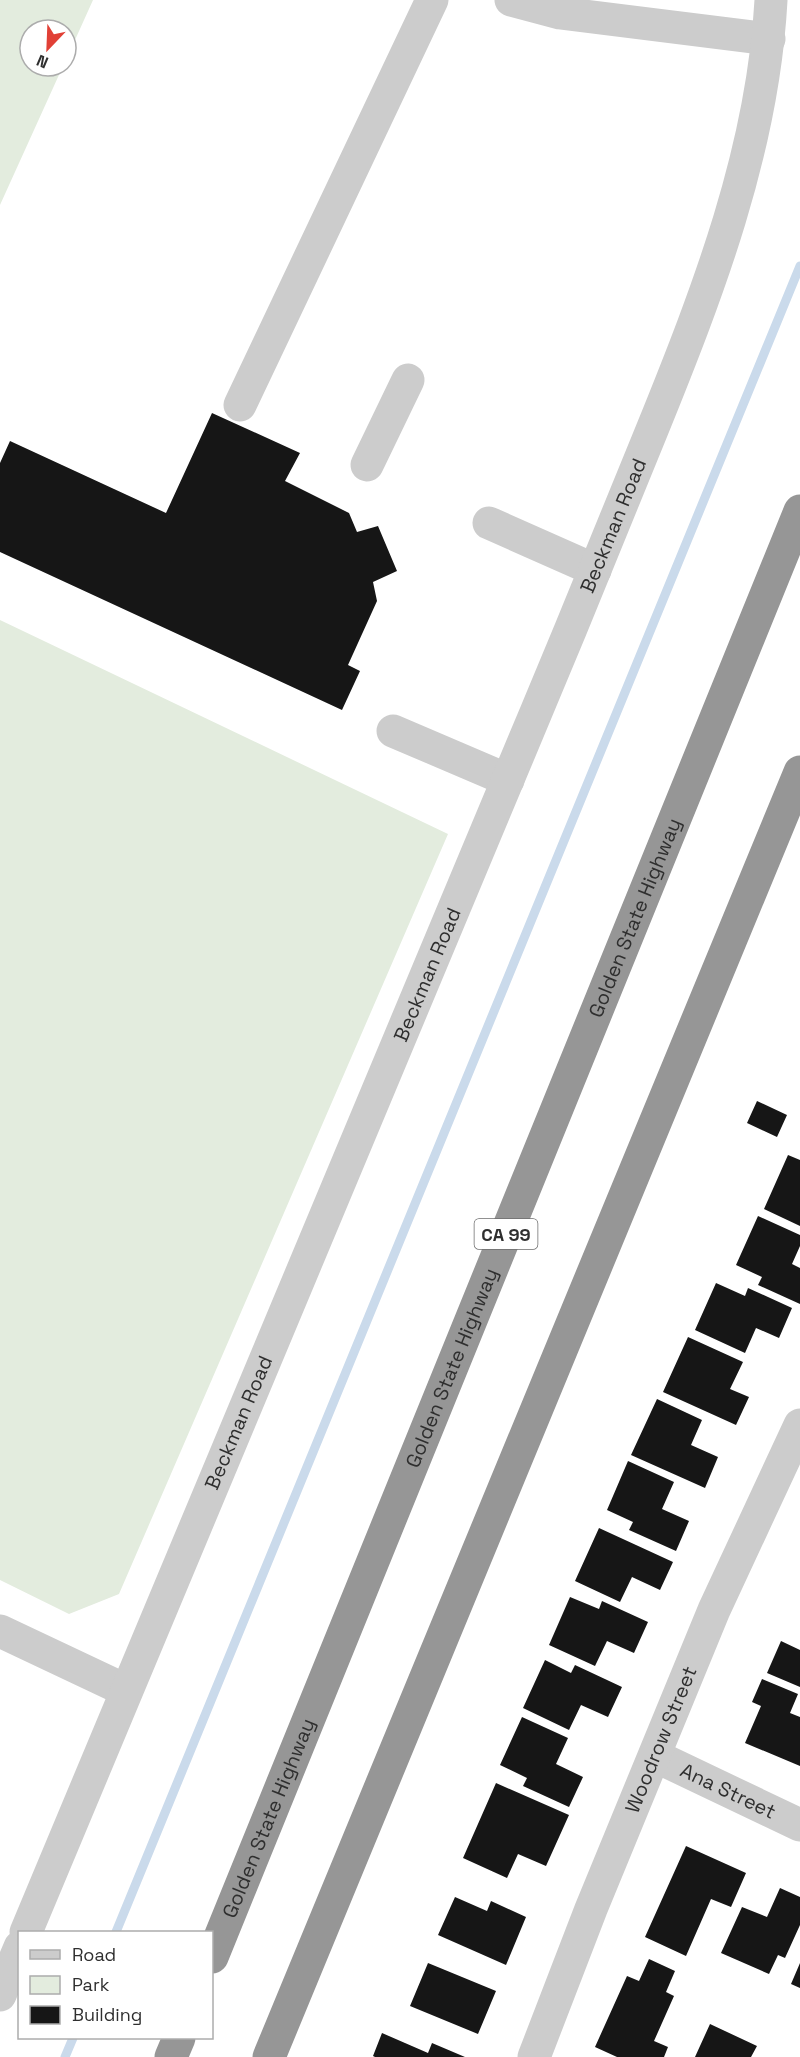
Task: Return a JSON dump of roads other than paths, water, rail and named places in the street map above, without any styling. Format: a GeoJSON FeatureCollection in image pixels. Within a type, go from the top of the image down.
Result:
{"type":"FeatureCollection","features":[{"type":"Feature","properties":{"kind":"highway","name":"Golden State Highway"},"geometry":{"type":"LineString","coordinates":[[213,1955],[800,511]]}},
{"type":"Feature","properties":{"kind":"highway"},"geometry":{"type":"LineString","coordinates":[[269,2057],[800,772]]}},
{"type":"Feature","properties":{"kind":"highway"},"geometry":{"type":"LineString","coordinates":[[171,2057],[178,2039]]}},
{"type":"Feature","properties":{"kind":"street"},"geometry":{"type":"LineString","coordinates":[[240,405],[432,0]]}},
{"type":"Feature","properties":{"kind":"street"},"geometry":{"type":"LineString","coordinates":[[511,0],[560,14],[769,39]]}},
{"type":"Feature","properties":{"kind":"street","name":"Beckman Road"},"geometry":{"type":"LineString","coordinates":[[26,1931],[125,1690],[508,780],[689,339],[744,170],[762,91],[769,39],[771,0]]}},
{"type":"Feature","properties":{"kind":"street"},"geometry":{"type":"LineString","coordinates":[[367,465],[408,380]]}},
{"type":"Feature","properties":{"kind":"street"},"geometry":{"type":"LineString","coordinates":[[489,524],[595,570]]}},
{"type":"Feature","properties":{"kind":"street"},"geometry":{"type":"LineString","coordinates":[[393,731],[508,780]]}},
{"type":"Feature","properties":{"kind":"street","name":"Woodrow Street"},"geometry":{"type":"LineString","coordinates":[[534,2057],[591,1909],[714,1610],[800,1425]]}},
{"type":"Feature","properties":{"kind":"street"},"geometry":{"type":"LineString","coordinates":[[0,1631],[125,1690]]}},
{"type":"Feature","properties":{"kind":"street","name":"Ana Street"},"geometry":{"type":"LineString","coordinates":[[655,1756],[800,1825]]}},
{"type":"Feature","properties":{"kind":"street"},"geometry":{"type":"LineString","coordinates":[[0,1995],[18,1952]]}},
{"type":"Feature","properties":{"kind":"waterway"},"geometry":{"type":"LineString","coordinates":[[116,1931],[800,266]]}},
{"type":"Feature","properties":{"kind":"waterway"},"geometry":{"type":"LineString","coordinates":[[65,2057],[73,2039]]}}]}
